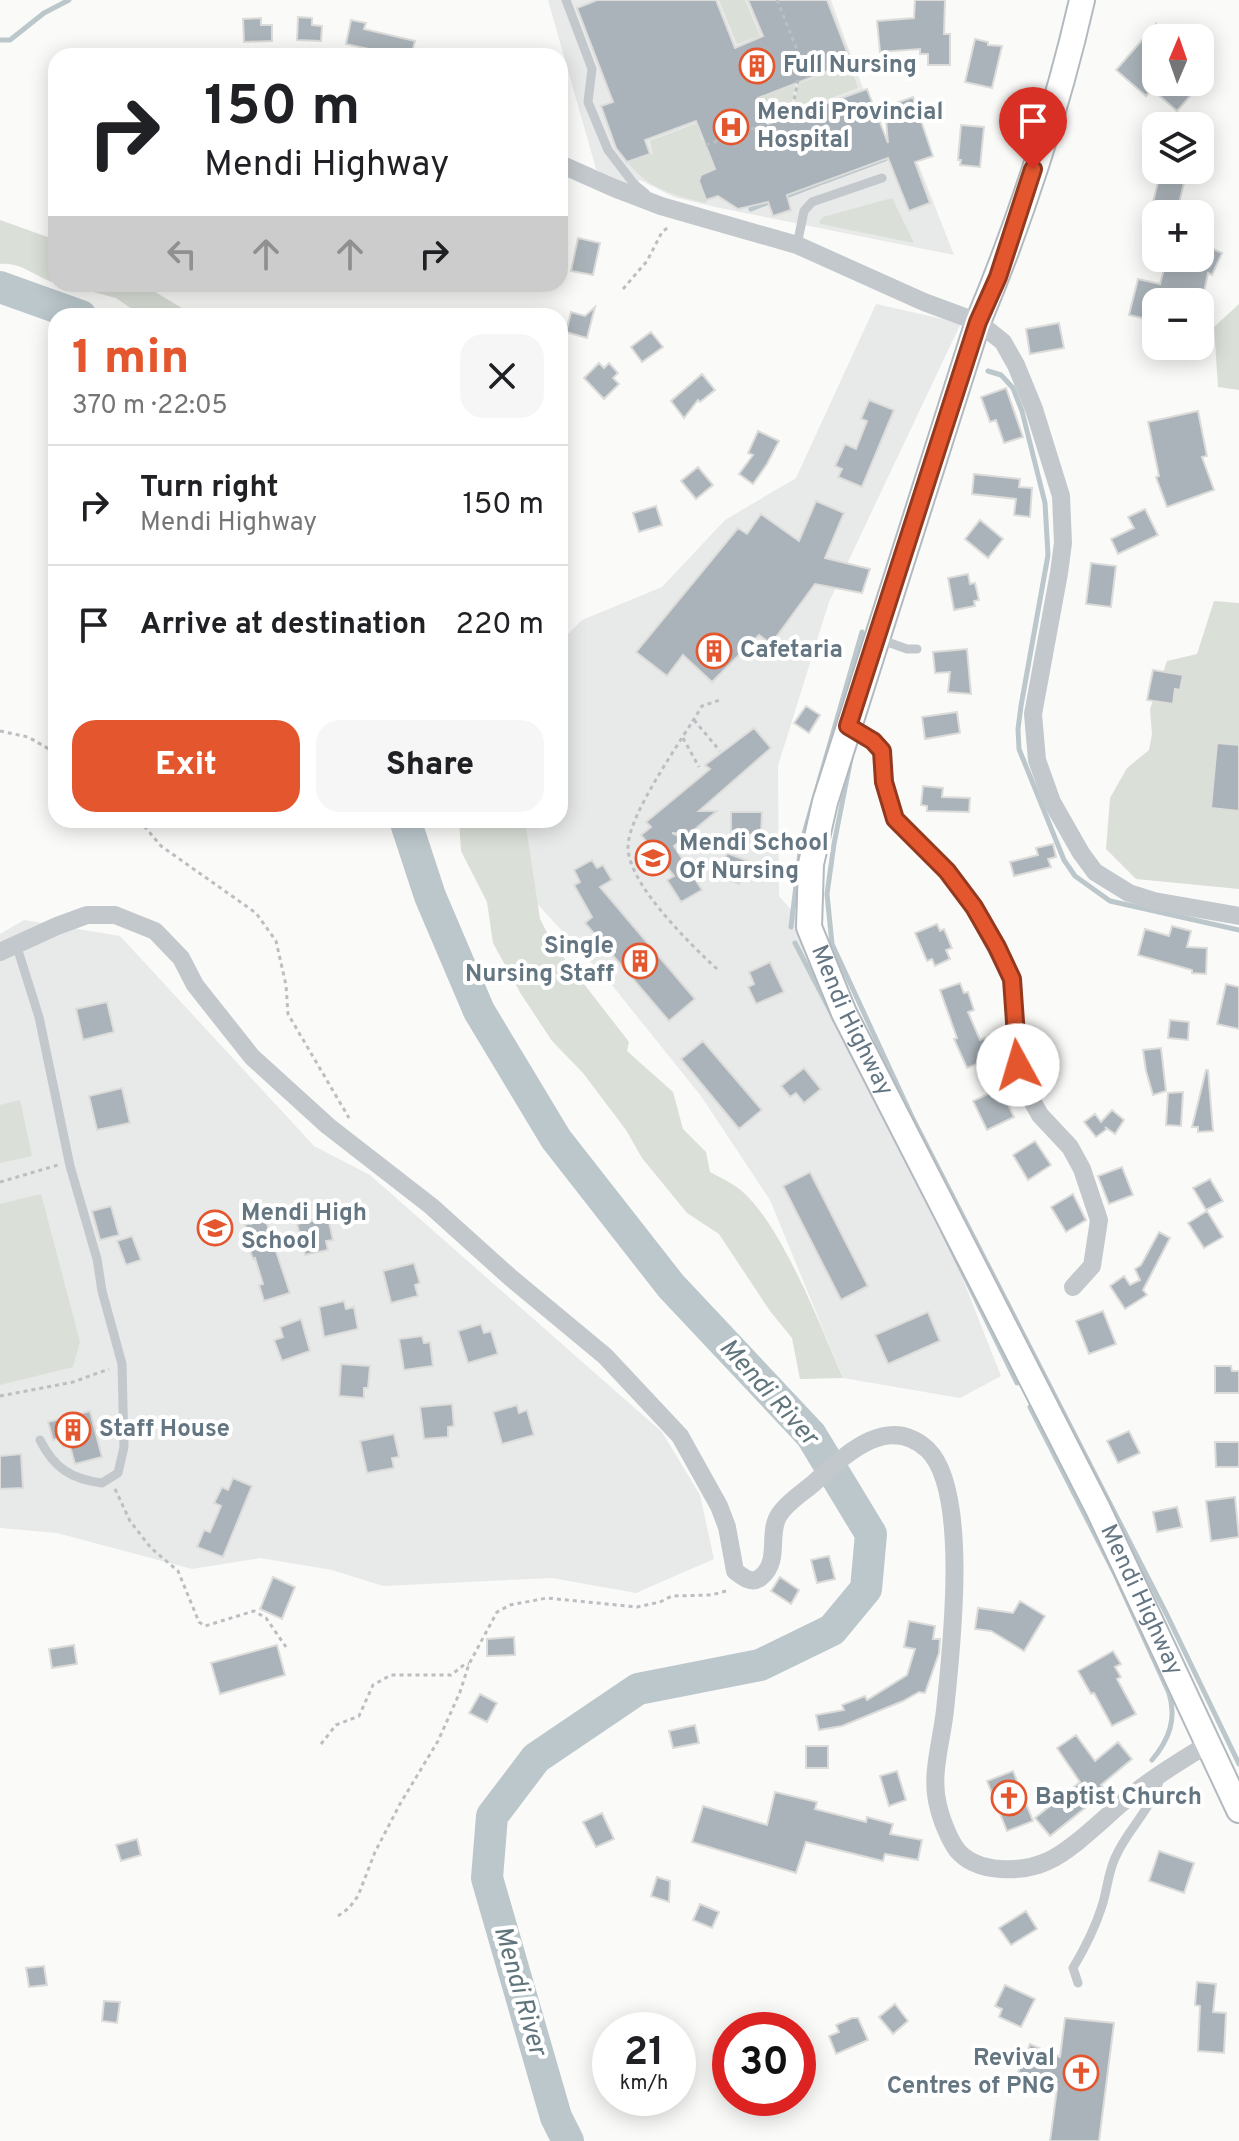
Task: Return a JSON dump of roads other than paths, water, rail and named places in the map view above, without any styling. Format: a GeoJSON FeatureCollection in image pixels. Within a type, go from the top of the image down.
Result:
{"type":"FeatureCollection","features":[{"type":"Feature","properties":{"kind":"main road","name":"Mendi Highway"},"geometry":{"type":"LineString","coordinates":[[1082,0],[1068,62],[998,277],[978,322],[825,802],[811,864],[809,927],[844,1013],[1098,1509],[1239,1810]]}},
{"type":"Feature","properties":{"kind":"street"},"geometry":{"type":"LineString","coordinates":[[568,168],[661,206],[797,245],[924,302],[978,322],[1003,342],[1034,409],[1061,496],[1063,543],[1033,714],[1037,760],[1052,802],[1095,872],[1129,893],[1154,901],[1239,916]]}},
{"type":"Feature","properties":{"kind":"street"},"geometry":{"type":"LineString","coordinates":[[848,726],[873,741],[882,751],[884,782],[895,819],[947,871],[974,907],[1012,979],[1018,1065],[1027,1092],[1040,1115],[1070,1147],[1082,1169],[1099,1220],[1092,1266],[1073,1287]]}},
{"type":"Feature","properties":{"kind":"street"},"geometry":{"type":"LineString","coordinates":[[8,948],[87,915],[115,915],[155,931],[181,958],[195,985],[252,1057],[328,1126],[431,1206],[605,1356],[680,1436],[719,1506],[727,1527],[735,1571],[747,1580],[755,1581],[768,1569],[778,1516],[853,1447],[879,1437],[912,1438],[929,1451],[941,1468],[953,1516],[952,1643],[939,1748],[937,1804],[958,1851],[1000,1870],[1025,1869],[1050,1861],[1100,1824],[1123,1802],[1208,1744]]}},
{"type":"Feature","properties":{"kind":"lane"},"geometry":{"type":"LineString","coordinates":[[566,0],[592,69],[588,102],[608,150],[634,184],[661,206]]}},
{"type":"Feature","properties":{"kind":"lane"},"geometry":{"type":"LineString","coordinates":[[797,245],[804,211],[812,202],[882,178]]}},
{"type":"Feature","properties":{"kind":"lane"},"geometry":{"type":"LineString","coordinates":[[876,638],[907,649],[917,649]]}},
{"type":"Feature","properties":{"kind":"lane"},"geometry":{"type":"LineString","coordinates":[[8,948],[43,1032],[69,1160],[122,1364],[124,1447],[118,1473],[102,1483],[85,1481],[50,1460],[40,1440]]}},
{"type":"Feature","properties":{"kind":"lane"},"geometry":{"type":"LineString","coordinates":[[1078,1983],[1073,1968],[1088,1944],[1115,1858],[1156,1794],[1161,1774]]}},
{"type":"Feature","properties":{"kind":"waterway"},"geometry":{"type":"LineString","coordinates":[[0,40],[10,40],[44,13],[69,0]]}},
{"type":"Feature","properties":{"kind":"waterway"},"geometry":{"type":"LineString","coordinates":[[823,182],[885,159]]}},
{"type":"Feature","properties":{"kind":"waterway"},"geometry":{"type":"LineString","coordinates":[[784,197],[820,183]]}},
{"type":"Feature","properties":{"kind":"waterway"},"geometry":{"type":"LineString","coordinates":[[751,209],[774,200]]}},
{"type":"Feature","properties":{"kind":"waterway","name":"Mendi River"},"geometry":{"type":"LineString","coordinates":[[0,287],[59,308]]}},
{"type":"Feature","properties":{"kind":"waterway"},"geometry":{"type":"LineString","coordinates":[[988,371],[1001,375],[1013,388],[1022,411],[1045,503],[1048,555],[1021,706],[1019,749],[1064,860],[1075,876],[1110,901],[1239,930]]}},
{"type":"Feature","properties":{"kind":"waterway"},"geometry":{"type":"LineString","coordinates":[[791,927],[801,844],[862,632]]}},
{"type":"Feature","properties":{"kind":"waterway"},"geometry":{"type":"LineString","coordinates":[[851,758],[827,894],[832,944],[913,1119],[1167,1615],[1239,1764]]}},
{"type":"Feature","properties":{"kind":"waterway","name":"Mendi River"},"geometry":{"type":"LineString","coordinates":[[408,828],[430,896],[479,1011],[556,1139],[671,1286],[811,1435],[871,1534],[866,1589],[832,1630],[760,1665],[638,1689],[536,1758],[492,1816],[487,1878],[556,2117],[568,2141]]}},
{"type":"Feature","properties":{"kind":"waterway"},"geometry":{"type":"LineString","coordinates":[[795,943],[835,1020]]}},
{"type":"Feature","properties":{"kind":"waterway"},"geometry":{"type":"LineString","coordinates":[[943,1232],[1017,1383]]}},
{"type":"Feature","properties":{"kind":"waterway"},"geometry":{"type":"LineString","coordinates":[[1030,1407],[1114,1572],[1169,1693],[1172,1712],[1170,1729],[1152,1760]]}},
{"type":"Feature","properties":{"kind":"place","name":"Full Nursing"},"geometry":{"type":"Point","coordinates":[757,66]}},
{"type":"Feature","properties":{"kind":"place","name":"Mendi Provincial Hospital"},"geometry":{"type":"Point","coordinates":[731,127]}},
{"type":"Feature","properties":{"kind":"place","name":"Cafetaria"},"geometry":{"type":"Point","coordinates":[714,651]}},
{"type":"Feature","properties":{"kind":"place","name":"Mendi School Of Nursing"},"geometry":{"type":"Point","coordinates":[653,858]}},
{"type":"Feature","properties":{"kind":"place","name":"Single Nursing Staff"},"geometry":{"type":"Point","coordinates":[640,961]}},
{"type":"Feature","properties":{"kind":"place","name":"Mendi High School"},"geometry":{"type":"Point","coordinates":[215,1228]}},
{"type":"Feature","properties":{"kind":"place","name":"Staff House"},"geometry":{"type":"Point","coordinates":[73,1430]}},
{"type":"Feature","properties":{"kind":"place","name":"Baptist Church"},"geometry":{"type":"Point","coordinates":[1009,1798]}},
{"type":"Feature","properties":{"kind":"place","name":"Revival Centres of PNG"},"geometry":{"type":"Point","coordinates":[1081,2073]}}]}
